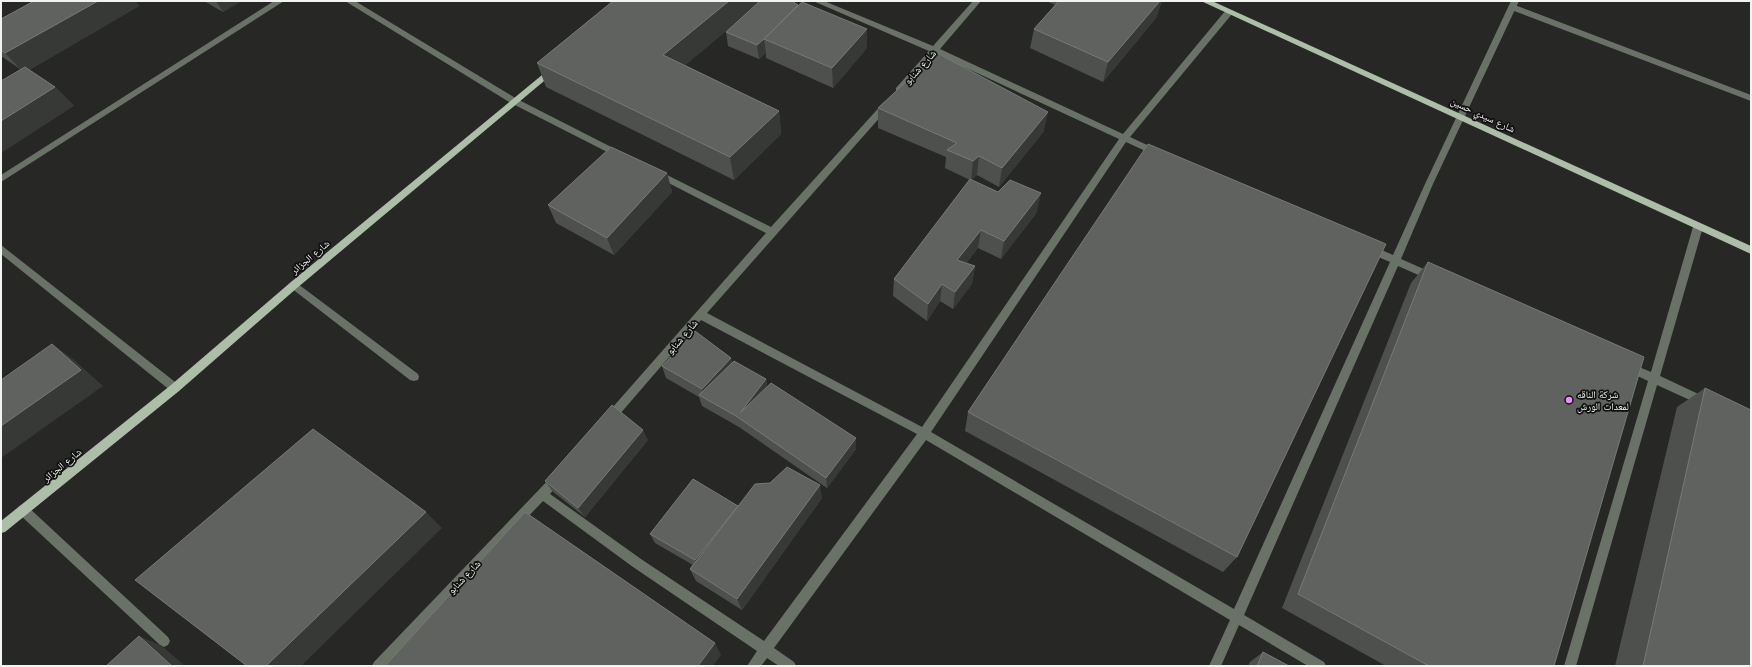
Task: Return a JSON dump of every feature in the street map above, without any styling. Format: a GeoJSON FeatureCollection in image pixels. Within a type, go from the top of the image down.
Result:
{"type":"FeatureCollection","features":[{"type":"Feature","properties":{"kind":"main road","name":"شارع سيدي حسين"},"geometry":{"type":"LineString","coordinates":[[1205,1],[1751,250]]}},
{"type":"Feature","properties":{"kind":"main road","name":"شارع الجزائر"},"geometry":{"type":"LineString","coordinates":[[1,528],[175,388],[294,285],[562,61]]}},
{"type":"Feature","properties":{"kind":"street"},"geometry":{"type":"LineString","coordinates":[[1,179],[280,1]]}},
{"type":"Feature","properties":{"kind":"street"},"geometry":{"type":"LineString","coordinates":[[349,1],[514,102],[626,158]]}},
{"type":"Feature","properties":{"kind":"street"},"geometry":{"type":"LineString","coordinates":[[817,1],[935,50],[1167,157]]}},
{"type":"Feature","properties":{"kind":"street","name":"شارع شنابو"},"geometry":{"type":"LineString","coordinates":[[601,429],[772,232],[977,1]]}},
{"type":"Feature","properties":{"kind":"street"},"geometry":{"type":"LineString","coordinates":[[1215,666],[1460,116],[1514,4],[1751,98]]}},
{"type":"Feature","properties":{"kind":"street"},"geometry":{"type":"LineString","coordinates":[[753,666],[924,433],[1124,138],[1229,12]]}},
{"type":"Feature","properties":{"kind":"street"},"geometry":{"type":"LineString","coordinates":[[647,168],[772,232]]}},
{"type":"Feature","properties":{"kind":"street"},"geometry":{"type":"LineString","coordinates":[[1570,666],[1655,379],[1698,227]]}},
{"type":"Feature","properties":{"kind":"street"},"geometry":{"type":"LineString","coordinates":[[1361,244],[1440,280]]}},
{"type":"Feature","properties":{"kind":"street"},"geometry":{"type":"LineString","coordinates":[[1,249],[175,388]]}},
{"type":"Feature","properties":{"kind":"street"},"geometry":{"type":"LineString","coordinates":[[294,285],[414,377]]}},
{"type":"Feature","properties":{"kind":"street"},"geometry":{"type":"LineString","coordinates":[[701,315],[924,433],[1236,618],[1320,666]]}},
{"type":"Feature","properties":{"kind":"street"},"geometry":{"type":"LineString","coordinates":[[1619,362],[1717,408]]}},
{"type":"Feature","properties":{"kind":"street","name":"شارع شنابو"},"geometry":{"type":"LineString","coordinates":[[378,666],[543,495],[564,471]]}},
{"type":"Feature","properties":{"kind":"street"},"geometry":{"type":"LineString","coordinates":[[543,495],[637,563],[790,666]]}},
{"type":"Feature","properties":{"kind":"street"},"geometry":{"type":"LineString","coordinates":[[23,510],[164,641]]}},
{"type":"Feature","properties":{"kind":"building"},"geometry":{"type":"Polygon","coordinates":[[[34,1],[98,1],[5,53],[1,50],[1,19],[34,1]]]}},
{"type":"Feature","properties":{"kind":"building"},"geometry":{"type":"Polygon","coordinates":[[[613,1],[729,1],[663,55],[779,111],[730,157],[537,63],[613,1]]]}},
{"type":"Feature","properties":{"kind":"building"},"geometry":{"type":"Polygon","coordinates":[[[760,1],[792,1],[798,5],[757,45],[726,32],[760,1]]]}},
{"type":"Feature","properties":{"kind":"building"},"geometry":{"type":"Polygon","coordinates":[[[1059,1],[1160,1],[1108,62],[1034,29],[1059,1]]]}},
{"type":"Feature","properties":{"kind":"building"},"geometry":{"type":"Polygon","coordinates":[[[802,2],[867,29],[832,68],[764,39],[802,2]]]}},
{"type":"Feature","properties":{"kind":"building"},"geometry":{"type":"Polygon","coordinates":[[[937,53],[1048,112],[1002,168],[979,156],[973,161],[947,150],[957,143],[878,108],[937,53]]]}},
{"type":"Feature","properties":{"kind":"building"},"geometry":{"type":"Polygon","coordinates":[[[25,67],[55,87],[1,121],[1,81],[25,67]]]}},
{"type":"Feature","properties":{"kind":"building"},"geometry":{"type":"Polygon","coordinates":[[[1148,144],[1386,244],[1237,557],[968,412],[1148,144]]]}},
{"type":"Feature","properties":{"kind":"building"},"geometry":{"type":"Polygon","coordinates":[[[611,147],[667,173],[607,238],[548,205],[611,147]]]}},
{"type":"Feature","properties":{"kind":"building"},"geometry":{"type":"Polygon","coordinates":[[[970,179],[998,192],[1010,180],[1041,193],[1004,241],[981,230],[957,260],[975,266],[955,292],[942,284],[928,304],[894,279],[970,179]]]}},
{"type":"Feature","properties":{"kind":"building"},"geometry":{"type":"Polygon","coordinates":[[[1428,262],[1644,357],[1554,666],[1429,666],[1298,594],[1428,262]]]}},
{"type":"Feature","properties":{"kind":"building"},"geometry":{"type":"Polygon","coordinates":[[[695,331],[731,358],[702,389],[662,366],[695,331]]]}},
{"type":"Feature","properties":{"kind":"building"},"geometry":{"type":"Polygon","coordinates":[[[52,344],[81,370],[1,426],[1,380],[52,344]]]}},
{"type":"Feature","properties":{"kind":"building"},"geometry":{"type":"Polygon","coordinates":[[[734,361],[766,379],[740,413],[771,383],[856,438],[826,478],[736,416],[699,395],[734,361]]]}},
{"type":"Feature","properties":{"kind":"building"},"geometry":{"type":"Polygon","coordinates":[[[1705,388],[1751,410],[1751,666],[1643,666],[1705,388]]]}},
{"type":"Feature","properties":{"kind":"building"},"geometry":{"type":"Polygon","coordinates":[[[612,405],[643,430],[578,508],[545,481],[612,405]]]}},
{"type":"Feature","properties":{"kind":"building"},"geometry":{"type":"Polygon","coordinates":[[[313,429],[426,512],[266,666],[247,666],[135,580],[313,429]]]}},
{"type":"Feature","properties":{"kind":"building"},"geometry":{"type":"Polygon","coordinates":[[[787,467],[820,485],[737,599],[690,569],[755,484],[770,483],[787,467]]]}},
{"type":"Feature","properties":{"kind":"building"},"geometry":{"type":"Polygon","coordinates":[[[693,479],[738,506],[695,560],[650,534],[693,479]]]}},
{"type":"Feature","properties":{"kind":"building"},"geometry":{"type":"Polygon","coordinates":[[[525,512],[715,643],[698,666],[385,666],[525,512]]]}},
{"type":"Feature","properties":{"kind":"building"},"geometry":{"type":"Polygon","coordinates":[[[139,636],[172,666],[106,666],[139,636]]]}},
{"type":"Feature","properties":{"kind":"building"},"geometry":{"type":"Polygon","coordinates":[[[1263,652],[1289,666],[1257,666],[1263,652]]]}},
{"type":"Feature","properties":{"kind":"place","name":"شركة الناقه لمعدات الورش"},"geometry":{"type":"Point","coordinates":[1569,400]}}]}
